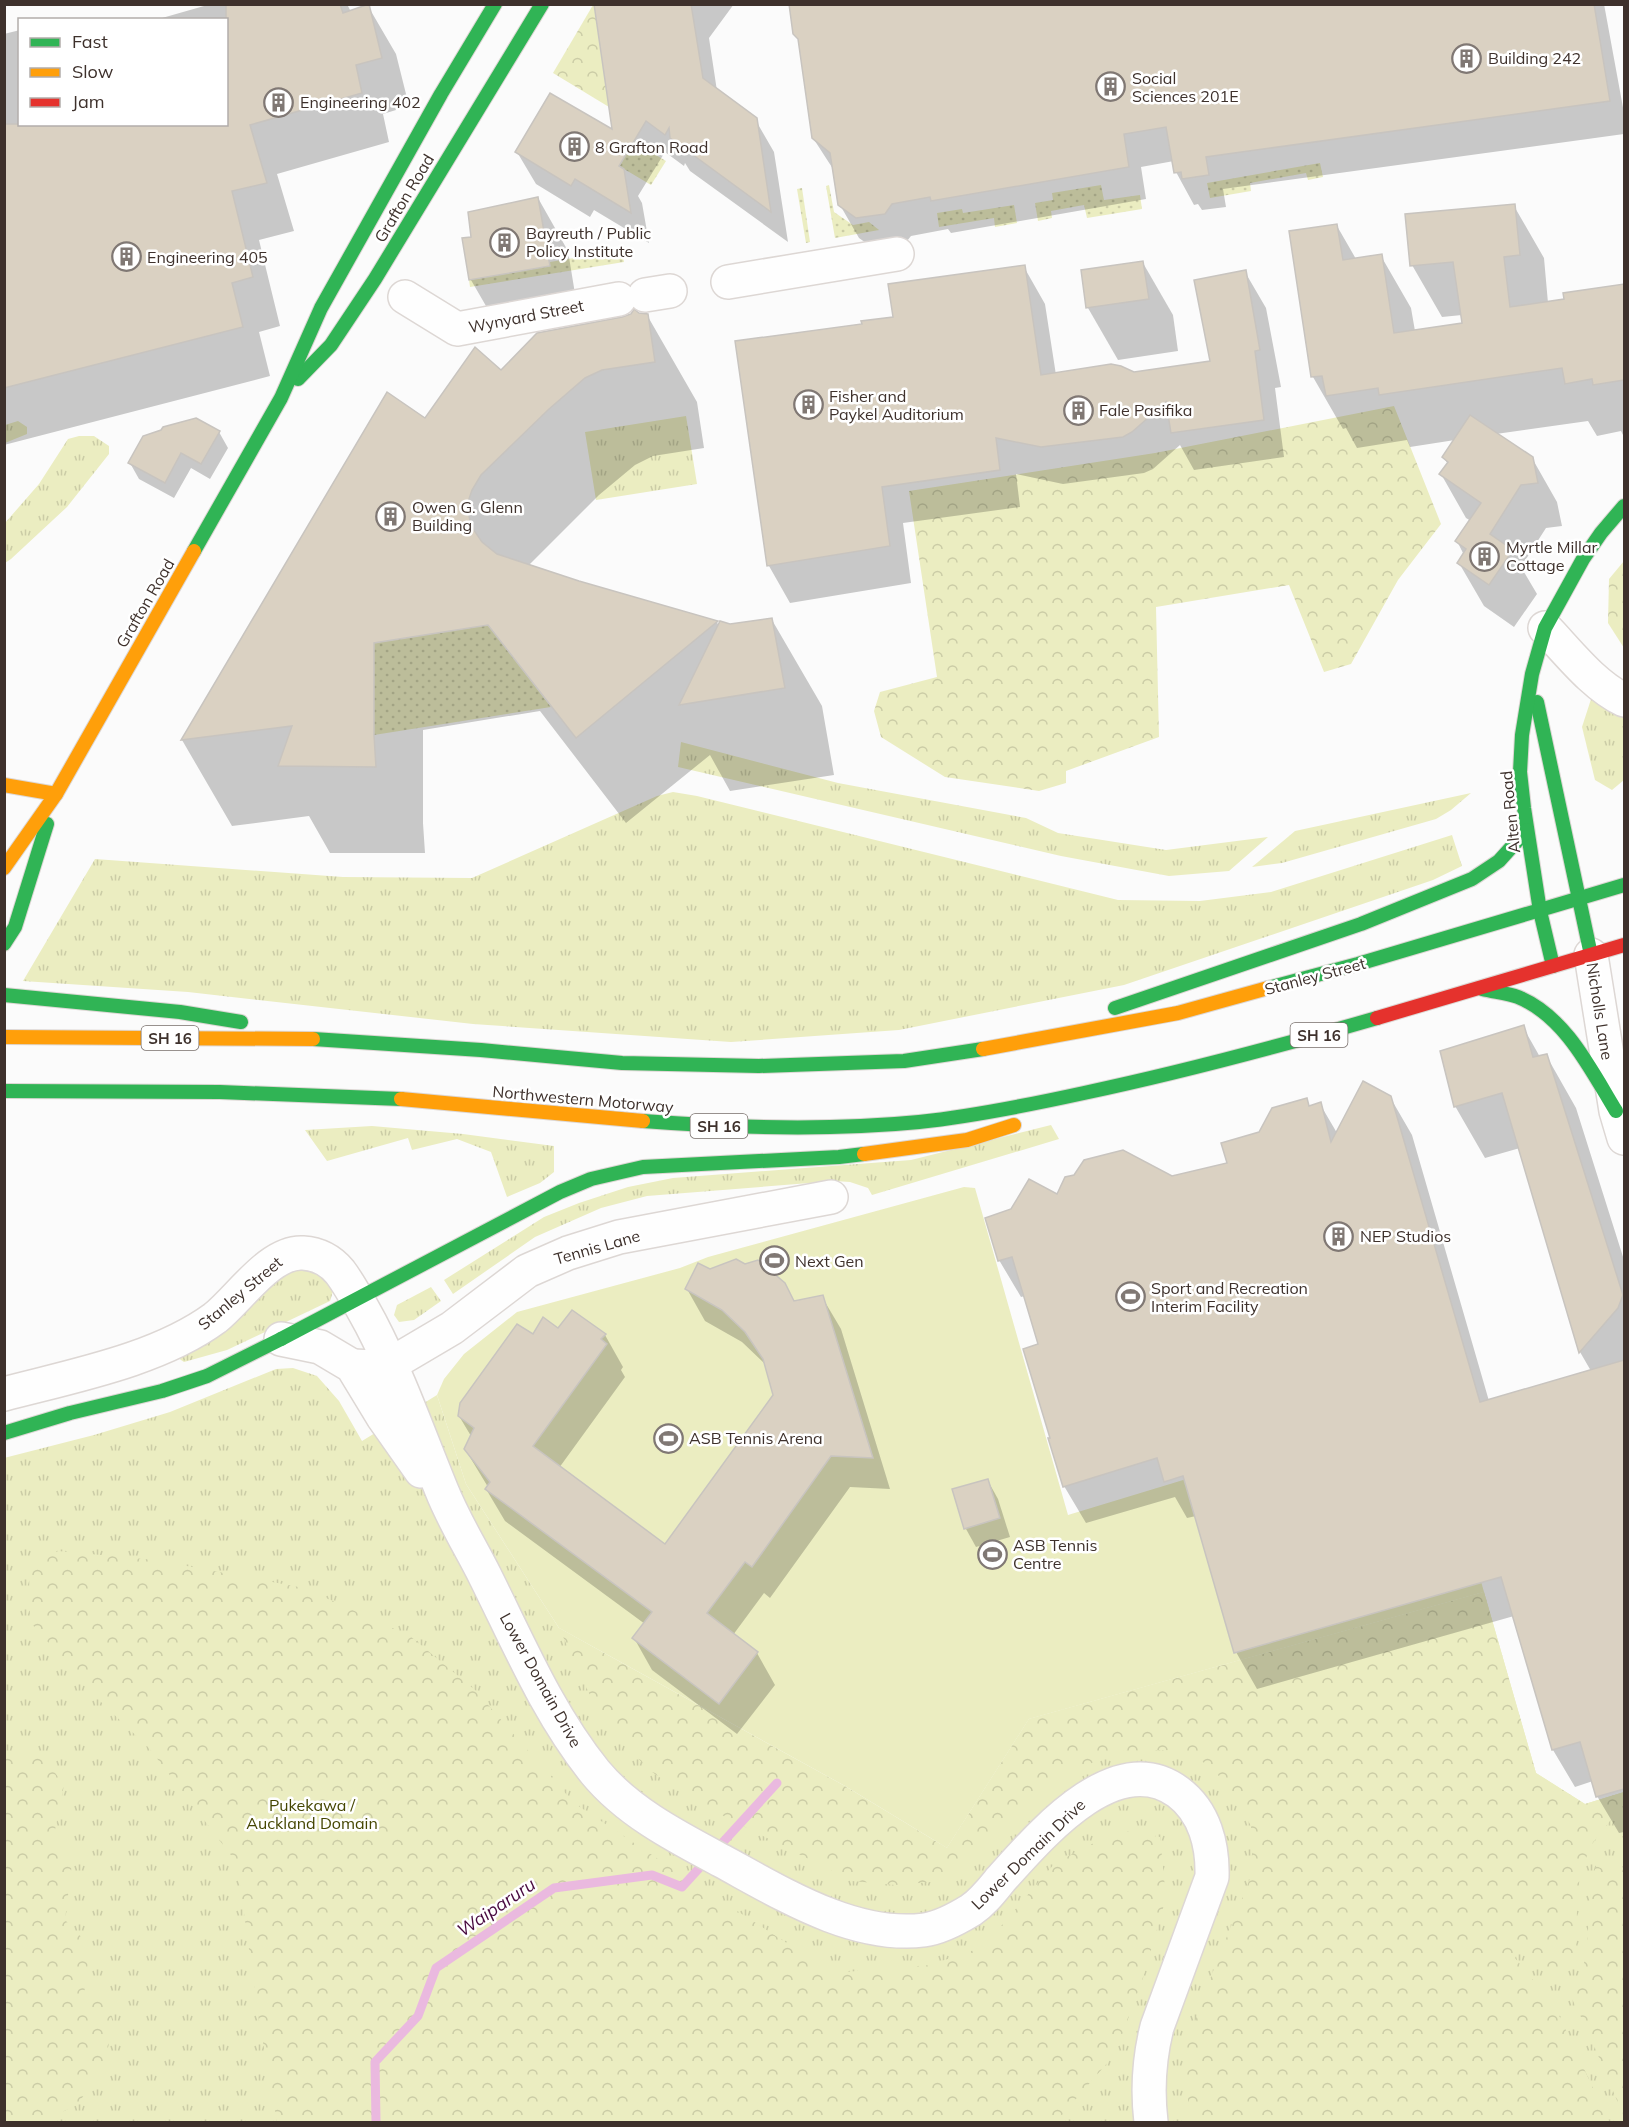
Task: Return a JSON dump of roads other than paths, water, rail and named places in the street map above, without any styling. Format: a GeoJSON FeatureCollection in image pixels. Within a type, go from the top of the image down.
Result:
{"type":"FeatureCollection","features":[{"type":"Feature","properties":{"kind":"main road","name":"Grafton Road"},"geometry":{"type":"LineString","coordinates":[[4,868],[56,794],[280,398],[321,308],[441,94],[495,4]]}},
{"type":"Feature","properties":{"kind":"main road","name":"Grafton Road"},"geometry":{"type":"LineString","coordinates":[[280,398],[331,345],[375,279],[542,4]]}},
{"type":"Feature","properties":{"kind":"main road","name":"Alten Road"},"geometry":{"type":"LineString","coordinates":[[1552,966],[1540,911],[1527,830],[1520,772],[1522,735],[1532,674],[1545,628],[1583,559],[1624,506]]}},
{"type":"Feature","properties":{"kind":"main road","name":"Alten Road"},"geometry":{"type":"LineString","coordinates":[[1532,674],[1545,747],[1563,820],[1591,955]]}},
{"type":"Feature","properties":{"kind":"main road"},"geometry":{"type":"LineString","coordinates":[[4,785],[56,794]]}},
{"type":"Feature","properties":{"kind":"main road","name":"Grafton Road"},"geometry":{"type":"LineString","coordinates":[[4,944],[15,927],[56,794]]}},
{"type":"Feature","properties":{"kind":"main road"},"geometry":{"type":"LineString","coordinates":[[1000,1047],[1361,924],[1472,879],[1499,861],[1527,830]]}},
{"type":"Feature","properties":{"kind":"main road","name":"Stanley Street"},"geometry":{"type":"LineString","coordinates":[[1000,1047],[1178,1013],[1540,911],[1624,885]]}},
{"type":"Feature","properties":{"kind":"main road","name":"SH 16"},"geometry":{"type":"LineString","coordinates":[[1155,1078],[1282,1046],[1624,945]]}},
{"type":"Feature","properties":{"kind":"main road"},"geometry":{"type":"LineString","coordinates":[[1481,988],[1520,998],[1552,1018],[1571,1039],[1620,1124]]}},
{"type":"Feature","properties":{"kind":"main road"},"geometry":{"type":"LineString","coordinates":[[4,995],[180,1012],[335,1039]]}},
{"type":"Feature","properties":{"kind":"main road","name":"SH 16"},"geometry":{"type":"LineString","coordinates":[[4,1037],[335,1039],[622,1063],[759,1065],[904,1061],[1000,1047]]}},
{"type":"Feature","properties":{"kind":"main road"},"geometry":{"type":"LineString","coordinates":[[1044,1115],[1155,1078]]}},
{"type":"Feature","properties":{"kind":"main road","name":"Northwestern Motorway"},"geometry":{"type":"LineString","coordinates":[[4,1091],[280,1092],[408,1099],[629,1121],[746,1128],[833,1128],[913,1123],[991,1113],[1155,1078]]}},
{"type":"Feature","properties":{"kind":"main road"},"geometry":{"type":"LineString","coordinates":[[4,1433],[70,1413],[162,1391],[207,1376],[358,1300],[561,1192],[591,1179],[643,1167],[839,1157],[886,1151],[967,1140],[1022,1122]]}},
{"type":"Feature","properties":{"kind":"street"},"geometry":{"type":"LineString","coordinates":[[728,282],[897,254]]}},
{"type":"Feature","properties":{"kind":"street","name":"Wynyard Street"},"geometry":{"type":"LineString","coordinates":[[405,297],[457,329],[645,295]]}},
{"type":"Feature","properties":{"kind":"street"},"geometry":{"type":"LineString","coordinates":[[1545,628],[1596,680],[1624,700]]}},
{"type":"Feature","properties":{"kind":"street","name":"Nicholls Lane"},"geometry":{"type":"LineString","coordinates":[[1591,955],[1620,1124]]}},
{"type":"Feature","properties":{"kind":"street","name":"Tennis Lane"},"geometry":{"type":"LineString","coordinates":[[352,1366],[378,1367],[391,1364],[452,1329],[527,1271],[568,1253],[619,1237],[831,1197]]}},
{"type":"Feature","properties":{"kind":"street","name":"Stanley Street"},"geometry":{"type":"LineString","coordinates":[[4,1394],[80,1374],[170,1345],[216,1316],[272,1262],[285,1255],[303,1253],[323,1257],[337,1268],[358,1300]]}},
{"type":"Feature","properties":{"kind":"street","name":"Lower Domain Drive"},"geometry":{"type":"LineString","coordinates":[[358,1300],[391,1364],[444,1497],[552,1706],[594,1771],[621,1798],[688,1843],[777,1890],[856,1924],[898,1931],[927,1930],[973,1909],[1062,1817],[1096,1791],[1127,1781],[1151,1780],[1173,1788],[1190,1803],[1206,1830],[1212,1856],[1212,1877],[1165,2004],[1152,2048],[1148,2093],[1151,2122]]}},
{"type":"Feature","properties":{"kind":"street","name":"Lower Domain Drive"},"geometry":{"type":"LineString","coordinates":[[281,1339],[320,1347],[352,1366],[414,1462],[444,1497]]}},
{"type":"Feature","properties":{"kind":"street"},"geometry":{"type":"LineString","coordinates":[[374,1400],[382,1374],[391,1364]]}},
{"type":"Feature","properties":{"kind":"waterway","name":"Waiparuru"},"geometry":{"type":"LineString","coordinates":[[376,2122],[375,2062],[418,2016],[436,1968],[554,1888],[652,1875],[682,1887],[777,1783]]}},
{"type":"Feature","properties":{"kind":"place","name":"Building 242"},"geometry":{"type":"Point","coordinates":[1467,58]}},
{"type":"Feature","properties":{"kind":"place","name":"Social Sciences 201E"},"geometry":{"type":"Point","coordinates":[1111,87]}},
{"type":"Feature","properties":{"kind":"place","name":"Engineering 402"},"geometry":{"type":"Point","coordinates":[279,102]}},
{"type":"Feature","properties":{"kind":"place","name":"8 Grafton Road"},"geometry":{"type":"Point","coordinates":[574,147]}},
{"type":"Feature","properties":{"kind":"place","name":"Bayreuth / Public Policy Institute"},"geometry":{"type":"Point","coordinates":[505,242]}},
{"type":"Feature","properties":{"kind":"place","name":"Engineering 405"},"geometry":{"type":"Point","coordinates":[126,257]}},
{"type":"Feature","properties":{"kind":"place","name":"Fisher and Paykel Auditorium"},"geometry":{"type":"Point","coordinates":[808,405]}},
{"type":"Feature","properties":{"kind":"place","name":"Fale Pasifika"},"geometry":{"type":"Point","coordinates":[1078,410]}},
{"type":"Feature","properties":{"kind":"place","name":"Owen G. Glenn Building"},"geometry":{"type":"Point","coordinates":[391,516]}},
{"type":"Feature","properties":{"kind":"place","name":"Myrtle Millar Cottage"},"geometry":{"type":"Point","coordinates":[1485,556]}},
{"type":"Feature","properties":{"kind":"place","name":"NEP Studios"},"geometry":{"type":"Point","coordinates":[1339,1236]}},
{"type":"Feature","properties":{"kind":"place","name":"Next Gen"},"geometry":{"type":"Point","coordinates":[774,1261]}},
{"type":"Feature","properties":{"kind":"place","name":"Sport and Recreation Interim Facility"},"geometry":{"type":"Point","coordinates":[1130,1297]}},
{"type":"Feature","properties":{"kind":"place","name":"ASB Tennis Arena"},"geometry":{"type":"Point","coordinates":[668,1438]}},
{"type":"Feature","properties":{"kind":"place","name":"ASB Tennis Centre"},"geometry":{"type":"Point","coordinates":[992,1554]}},
{"type":"Feature","properties":{"kind":"park label","name":"Pukekawa / Auckland Domain"},"geometry":{"type":"Point","coordinates":[312,1814]}}]}
